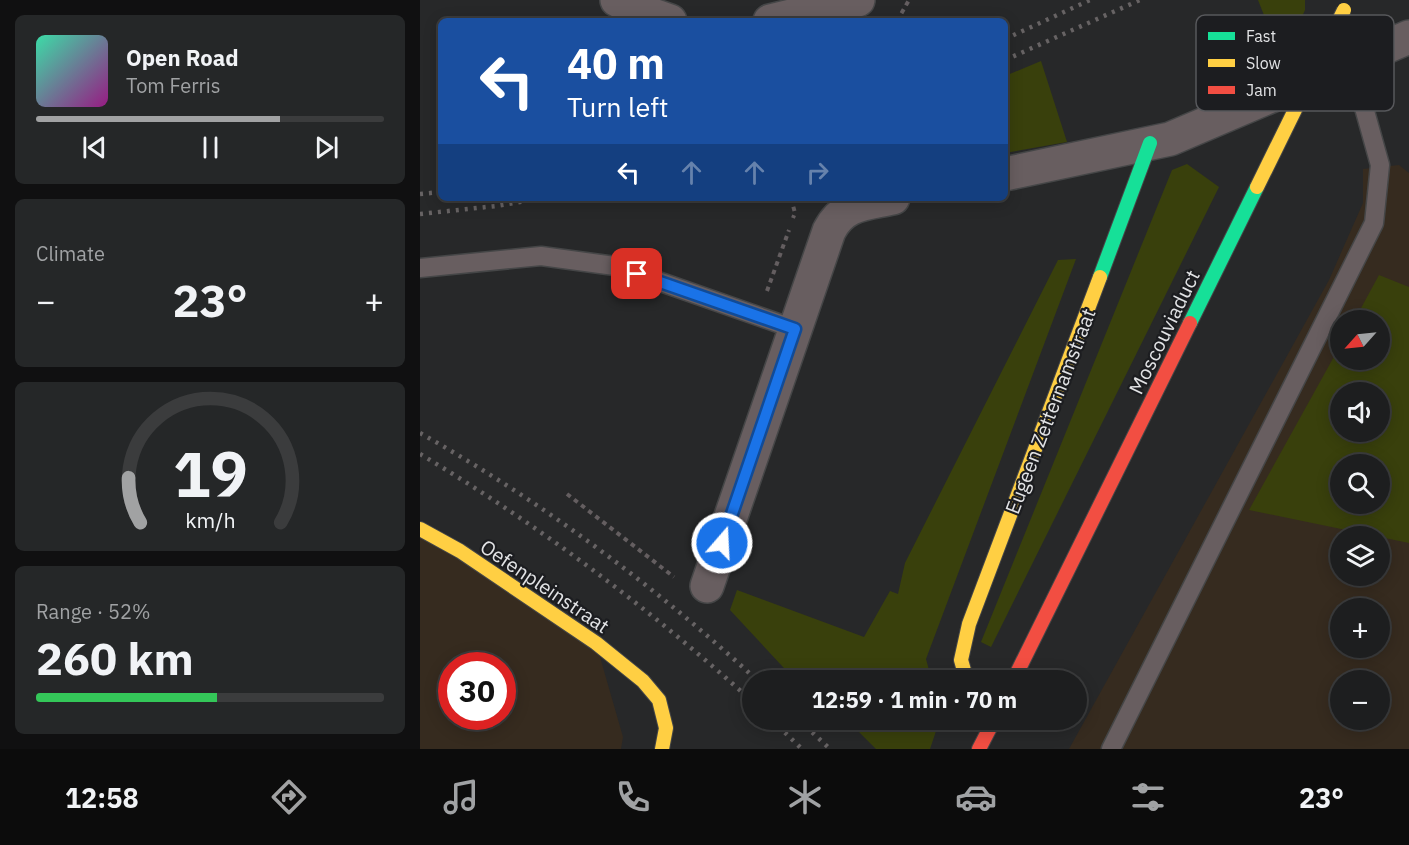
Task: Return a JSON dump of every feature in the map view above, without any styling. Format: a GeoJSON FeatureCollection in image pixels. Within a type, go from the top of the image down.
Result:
{"type":"FeatureCollection","features":[{"type":"Feature","properties":{"kind":"street"},"geometry":{"type":"LineString","coordinates":[[783,18],[858,0]]}},
{"type":"Feature","properties":{"kind":"street"},"geometry":{"type":"LineString","coordinates":[[626,2],[663,18]]}},
{"type":"Feature","properties":{"kind":"street"},"geometry":{"type":"LineString","coordinates":[[1394,43],[1409,37]]}},
{"type":"Feature","properties":{"kind":"street"},"geometry":{"type":"LineString","coordinates":[[1008,173],[1170,139],[1234,111]]}},
{"type":"Feature","properties":{"kind":"street","name":"Moscouviaduct"},"geometry":{"type":"LineString","coordinates":[[1018,670],[1295,111]]}},
{"type":"Feature","properties":{"kind":"street","name":"Eugeen Zetternamstraat"},"geometry":{"type":"LineString","coordinates":[[962,670],[960,654],[969,624],[1150,143]]}},
{"type":"Feature","properties":{"kind":"street"},"geometry":{"type":"LineString","coordinates":[[707,586],[829,231],[834,220],[849,208],[880,201]]}},
{"type":"Feature","properties":{"kind":"street","name":"Oefenpleinstraat"},"geometry":{"type":"LineString","coordinates":[[420,530],[460,551],[596,643],[643,681],[659,700],[666,728],[662,749]]}},
{"type":"Feature","properties":{"kind":"street"},"geometry":{"type":"LineString","coordinates":[[979,749],[989,730]]}},
{"type":"Feature","properties":{"kind":"lane"},"geometry":{"type":"LineString","coordinates":[[1112,749],[1374,224],[1380,165],[1365,111]]}},
{"type":"Feature","properties":{"kind":"lane"},"geometry":{"type":"LineString","coordinates":[[420,268],[541,256],[615,266],[795,329]]}},
{"type":"Feature","properties":{"kind":"path"},"geometry":{"type":"LineString","coordinates":[[899,18],[909,0]]}},
{"type":"Feature","properties":{"kind":"path"},"geometry":{"type":"LineString","coordinates":[[567,494],[679,581],[707,586]]}},
{"type":"Feature","properties":{"kind":"shaded area"},"geometry":{"type":"Polygon","coordinates":[[[1399,165],[1409,173],[1409,749],[1069,749],[1080,730],[1087,730],[1087,717],[1329,280],[1363,203],[1363,169],[1399,165]]]}},
{"type":"Feature","properties":{"kind":"shaded area"},"geometry":{"type":"Polygon","coordinates":[[[420,536],[596,643],[623,737],[621,749],[420,749],[420,536]]]}},
{"type":"Feature","properties":{"kind":"green space"},"geometry":{"type":"Polygon","coordinates":[[[1258,0],[1305,0],[1303,15],[1264,15],[1258,0]]]}},
{"type":"Feature","properties":{"kind":"green space"},"geometry":{"type":"Polygon","coordinates":[[[1041,61],[1067,142],[1008,152],[1008,75],[1041,61]]]}},
{"type":"Feature","properties":{"kind":"green space"},"geometry":{"type":"Polygon","coordinates":[[[1187,164],[1219,187],[991,647],[981,642],[1172,170],[1187,164]]]}},
{"type":"Feature","properties":{"kind":"green space"},"geometry":{"type":"Polygon","coordinates":[[[1076,259],[926,659],[929,670],[786,670],[730,610],[737,590],[864,637],[890,591],[898,594],[905,563],[1058,260],[1076,259]]]}},
{"type":"Feature","properties":{"kind":"green space"},"geometry":{"type":"Polygon","coordinates":[[[1379,275],[1409,287],[1409,543],[1390,539],[1390,526],[1330,527],[1249,510],[1330,364],[1330,370],[1390,370],[1390,310],[1360,310],[1379,275]]]}},
{"type":"Feature","properties":{"kind":"green space"},"geometry":{"type":"Polygon","coordinates":[[[857,730],[936,730],[930,749],[876,749],[857,730]]]}},
{"type":"Feature","properties":{"kind":"railway"},"geometry":{"type":"LineString","coordinates":[[1008,38],[1090,0]]}},
{"type":"Feature","properties":{"kind":"railway"},"geometry":{"type":"LineString","coordinates":[[1008,59],[1140,0]]}},
{"type":"Feature","properties":{"kind":"railway"},"geometry":{"type":"LineString","coordinates":[[420,194],[438,192]]}},
{"type":"Feature","properties":{"kind":"railway"},"geometry":{"type":"LineString","coordinates":[[420,214],[526,201]]}},
{"type":"Feature","properties":{"kind":"railway"},"geometry":{"type":"LineString","coordinates":[[420,433],[510,487],[596,547],[679,612],[746,670]]}},
{"type":"Feature","properties":{"kind":"railway"},"geometry":{"type":"LineString","coordinates":[[420,454],[508,510],[634,601],[742,692]]}},
{"type":"Feature","properties":{"kind":"railway"},"geometry":{"type":"LineString","coordinates":[[782,730],[802,749]]}},
{"type":"Feature","properties":{"kind":"railway"},"geometry":{"type":"LineString","coordinates":[[810,730],[830,749]]}},
{"type":"Feature","properties":{"kind":"traffic: fast"},"geometry":{"type":"LineString","coordinates":[[1100,277],[1150,143]]}},
{"type":"Feature","properties":{"kind":"traffic: fast"},"geometry":{"type":"LineString","coordinates":[[1190,323],[1257,187]]}},
{"type":"Feature","properties":{"kind":"traffic: slow"},"geometry":{"type":"LineString","coordinates":[[1342,15],[1344,10]]}},
{"type":"Feature","properties":{"kind":"traffic: slow"},"geometry":{"type":"LineString","coordinates":[[1257,187],[1294,111]]}},
{"type":"Feature","properties":{"kind":"traffic: slow"},"geometry":{"type":"LineString","coordinates":[[964,670],[961,660],[969,624],[1100,277]]}},
{"type":"Feature","properties":{"kind":"traffic: slow"},"geometry":{"type":"LineString","coordinates":[[420,529],[460,551],[596,643],[643,681],[659,700],[666,728],[662,749]]}},
{"type":"Feature","properties":{"kind":"traffic: jam"},"geometry":{"type":"LineString","coordinates":[[1018,670],[1190,323]]}},
{"type":"Feature","properties":{"kind":"traffic: jam"},"geometry":{"type":"LineString","coordinates":[[979,749],[989,730]]}},
{"type":"Feature","properties":{"kind":"route"},"geometry":{"type":"LineString","coordinates":[[637,274],[795,329],[722,543]]}}]}
